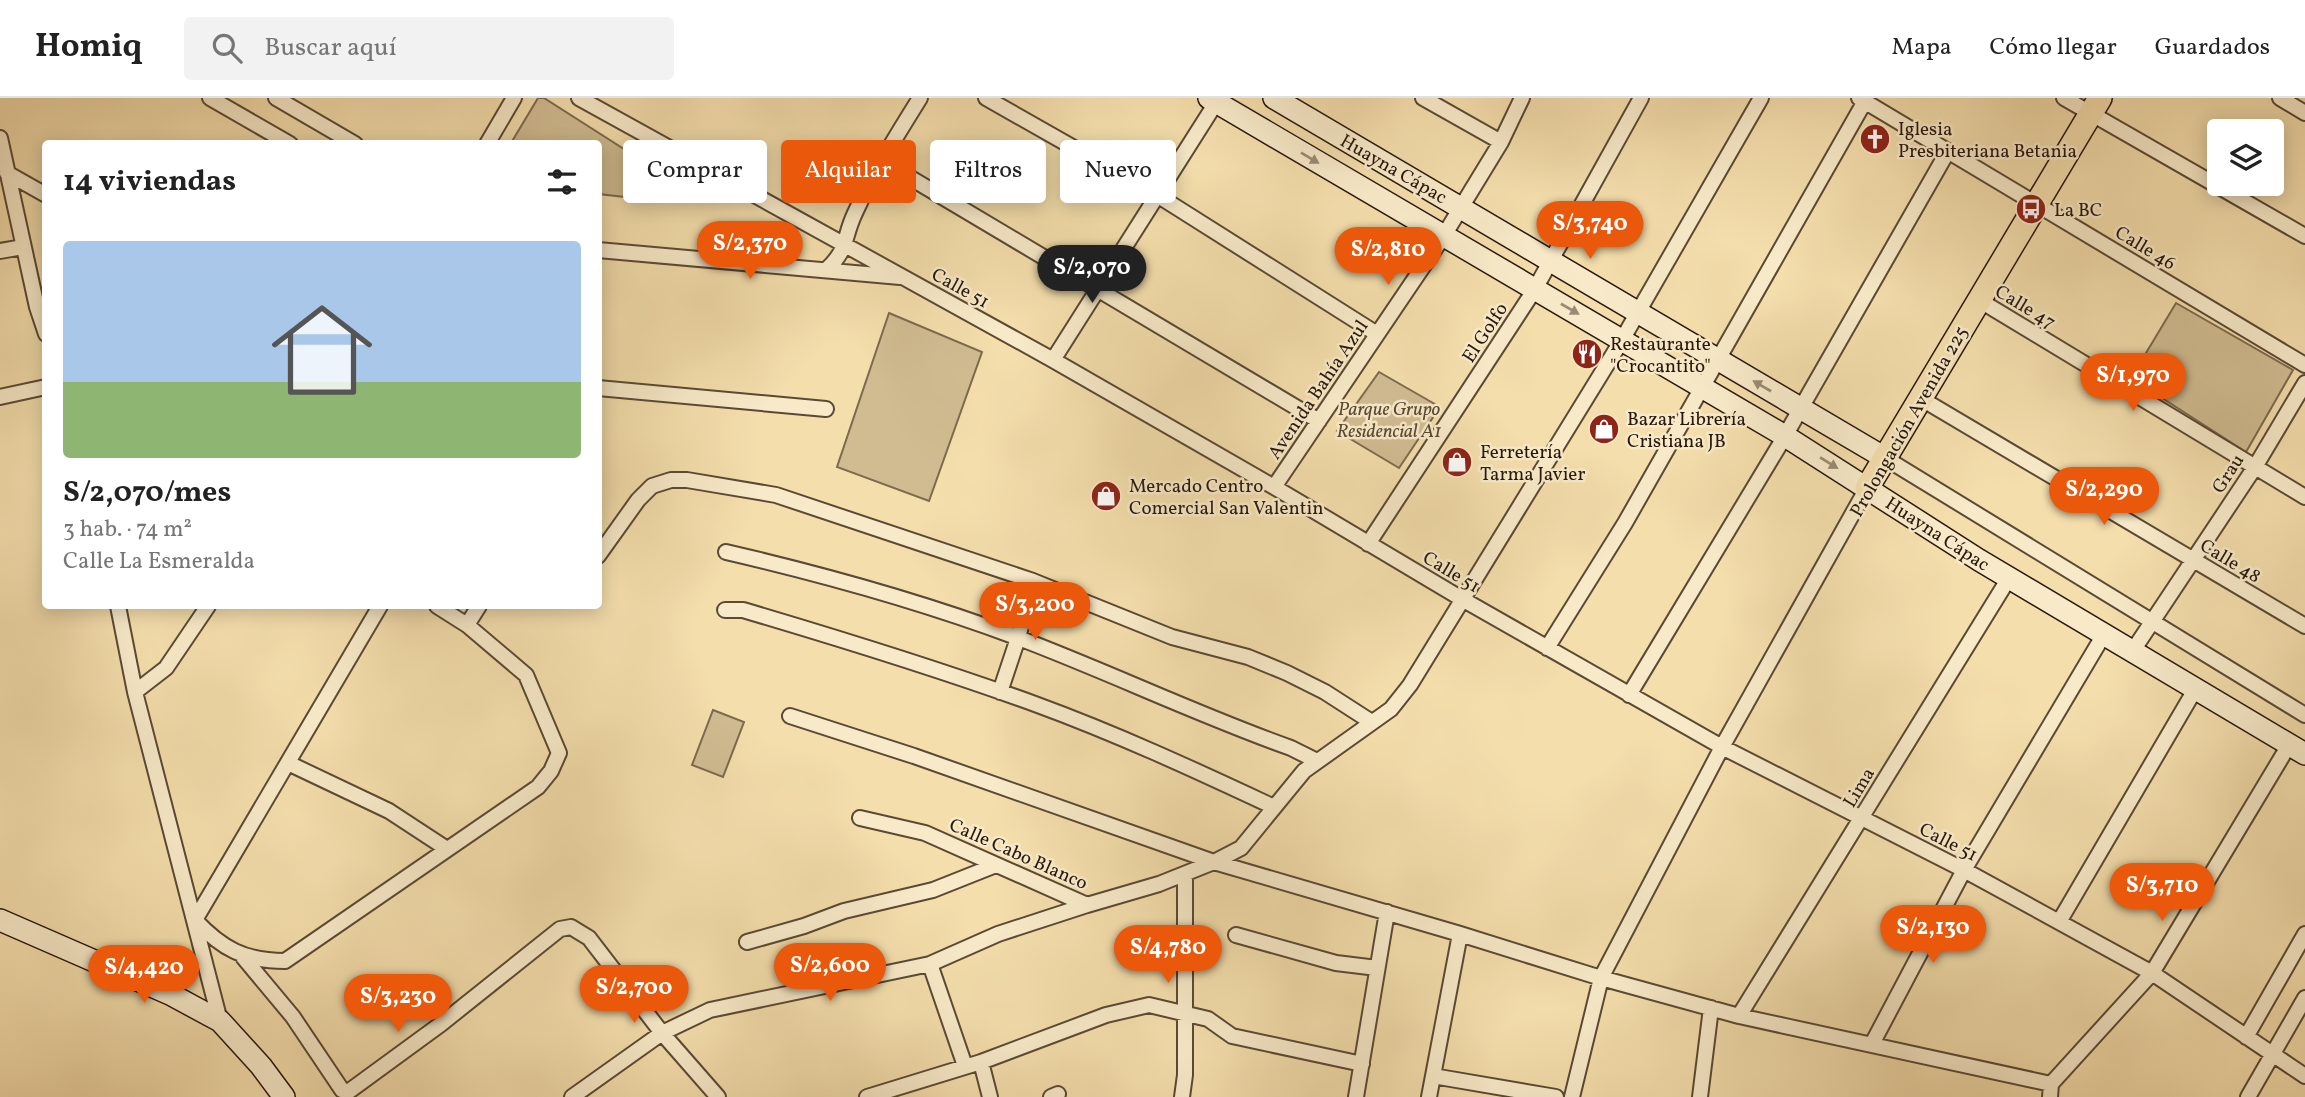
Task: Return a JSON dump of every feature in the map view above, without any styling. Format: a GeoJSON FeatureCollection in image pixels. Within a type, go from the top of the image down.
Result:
{"type":"FeatureCollection","features":[{"type":"Feature","properties":{"kind":"main road","name":"Huayna Cápac"},"geometry":{"type":"LineString","coordinates":[[1274,98],[1885,458]]}},
{"type":"Feature","properties":{"kind":"main road","name":"Huayna Cápac"},"geometry":{"type":"LineString","coordinates":[[1215,99],[1443,237],[1785,436],[2103,636],[2297,749]]}},
{"type":"Feature","properties":{"kind":"main road","name":"Prolongación Avenida 225"},"geometry":{"type":"LineString","coordinates":[[1867,488],[2095,106]]}},
{"type":"Feature","properties":{"kind":"main road"},"geometry":{"type":"LineString","coordinates":[[0,920],[170,994],[220,1021],[261,1066],[284,1097]]}},
{"type":"Feature","properties":{"kind":"street"},"geometry":{"type":"LineString","coordinates":[[210,98],[283,140]]}},
{"type":"Feature","properties":{"kind":"street"},"geometry":{"type":"LineString","coordinates":[[276,98],[348,140]]}},
{"type":"Feature","properties":{"kind":"street"},"geometry":{"type":"LineString","coordinates":[[489,140],[514,98]]}},
{"type":"Feature","properties":{"kind":"street","name":"Calle 51"},"geometry":{"type":"LineString","coordinates":[[579,98],[1053,360],[1546,648],[1722,747],[1964,870],[2151,974],[2305,1076]]}},
{"type":"Feature","properties":{"kind":"street"},"geometry":{"type":"LineString","coordinates":[[894,140],[920,98]]}},
{"type":"Feature","properties":{"kind":"street"},"geometry":{"type":"LineString","coordinates":[[986,98],[1060,140]]}},
{"type":"Feature","properties":{"kind":"street"},"geometry":{"type":"LineString","coordinates":[[1423,98],[1500,142]]}},
{"type":"Feature","properties":{"kind":"street","name":"Avenida Bahía Azul"},"geometry":{"type":"LineString","coordinates":[[1273,487],[1443,237],[1500,142],[1522,98]]}},
{"type":"Feature","properties":{"kind":"street","name":"El Golfo"},"geometry":{"type":"LineString","coordinates":[[1368,544],[1535,289],[1641,98]]}},
{"type":"Feature","properties":{"kind":"street","name":"Calle Cabo Blanco"},"geometry":{"type":"LineString","coordinates":[[860,818],[925,833],[1087,905],[1159,884],[1241,848],[1304,771],[1370,721],[1391,709],[1410,685],[1622,340],[1761,98]]}},
{"type":"Feature","properties":{"kind":"street"},"geometry":{"type":"LineString","coordinates":[[2064,98],[2095,106],[2305,236]]}},
{"type":"Feature","properties":{"kind":"street"},"geometry":{"type":"LineString","coordinates":[[2280,98],[2305,113]]}},
{"type":"Feature","properties":{"kind":"street"},"geometry":{"type":"LineString","coordinates":[[1176,164],[1215,99]]}},
{"type":"Feature","properties":{"kind":"street"},"geometry":{"type":"LineString","coordinates":[[1546,648],[1625,523],[1703,388],[1862,100]]}},
{"type":"Feature","properties":{"kind":"street","name":"Calle 46"},"geometry":{"type":"LineString","coordinates":[[1862,100],[2305,365]]}},
{"type":"Feature","properties":{"kind":"street"},"geometry":{"type":"LineString","coordinates":[[0,138],[23,247],[42,319]]}},
{"type":"Feature","properties":{"kind":"street"},"geometry":{"type":"LineString","coordinates":[[1629,695],[1785,436],[1948,151]]}},
{"type":"Feature","properties":{"kind":"street"},"geometry":{"type":"LineString","coordinates":[[7,173],[42,193]]}},
{"type":"Feature","properties":{"kind":"street"},"geometry":{"type":"LineString","coordinates":[[916,180],[1319,421]]}},
{"type":"Feature","properties":{"kind":"street"},"geometry":{"type":"LineString","coordinates":[[826,270],[839,258],[860,203]]}},
{"type":"Feature","properties":{"kind":"street"},"geometry":{"type":"LineString","coordinates":[[1053,360],[1152,203]]}},
{"type":"Feature","properties":{"kind":"street"},"geometry":{"type":"LineString","coordinates":[[1170,203],[1377,334]]}},
{"type":"Feature","properties":{"kind":"street"},"geometry":{"type":"LineString","coordinates":[[0,251],[23,247]]}},
{"type":"Feature","properties":{"kind":"street"},"geometry":{"type":"LineString","coordinates":[[602,250],[905,277]]}},
{"type":"Feature","properties":{"kind":"street","name":"Calle 47"},"geometry":{"type":"LineString","coordinates":[[1979,300],[2305,497]]}},
{"type":"Feature","properties":{"kind":"street","name":"Grau"},"geometry":{"type":"LineString","coordinates":[[2132,652],[2255,467],[2305,383]]}},
{"type":"Feature","properties":{"kind":"street"},"geometry":{"type":"LineString","coordinates":[[0,397],[42,388]]}},
{"type":"Feature","properties":{"kind":"street"},"geometry":{"type":"LineString","coordinates":[[602,390],[826,409]]}},
{"type":"Feature","properties":{"kind":"street","name":"Calle 48"},"geometry":{"type":"LineString","coordinates":[[1920,398],[2305,626]]}},
{"type":"Feature","properties":{"kind":"street","name":"Huayna Cápac"},"geometry":{"type":"LineString","coordinates":[[1885,458],[2305,715]]}},
{"type":"Feature","properties":{"kind":"street"},"geometry":{"type":"LineString","coordinates":[[602,550],[638,500],[652,486],[671,480],[687,480],[776,495],[1033,580],[1172,637],[1248,657],[1325,692],[1370,721]]}},
{"type":"Feature","properties":{"kind":"street","name":"Prolongación Avenida 225"},"geometry":{"type":"LineString","coordinates":[[1572,1097],[1601,978],[1722,747],[1867,488]]}},
{"type":"Feature","properties":{"kind":"street"},"geometry":{"type":"LineString","coordinates":[[726,552],[806,570],[881,592],[1018,638],[1133,682],[1317,761]]}},
{"type":"Feature","properties":{"kind":"street","name":"Lima"},"geometry":{"type":"LineString","coordinates":[[1739,1016],[2009,578]]}},
{"type":"Feature","properties":{"kind":"street"},"geometry":{"type":"LineString","coordinates":[[1000,692],[1033,580]]}},
{"type":"Feature","properties":{"kind":"street"},"geometry":{"type":"LineString","coordinates":[[119,609],[135,692],[220,1021]]}},
{"type":"Feature","properties":{"kind":"street"},"geometry":{"type":"LineString","coordinates":[[135,692],[166,668],[206,609]]}},
{"type":"Feature","properties":{"kind":"street"},"geometry":{"type":"LineString","coordinates":[[195,920],[378,609]]}},
{"type":"Feature","properties":{"kind":"street"},"geometry":{"type":"LineString","coordinates":[[243,957],[262,961],[285,961],[538,787],[551,771],[559,754],[526,675],[467,625],[442,609]]}},
{"type":"Feature","properties":{"kind":"street"},"geometry":{"type":"LineString","coordinates":[[467,625],[477,609]]}},
{"type":"Feature","properties":{"kind":"street"},"geometry":{"type":"LineString","coordinates":[[725,610],[743,610],[872,648],[1000,692],[1100,729],[1274,807]]}},
{"type":"Feature","properties":{"kind":"street"},"geometry":{"type":"LineString","coordinates":[[1872,1044],[1964,870],[2103,636]]}},
{"type":"Feature","properties":{"kind":"street"},"geometry":{"type":"LineString","coordinates":[[2059,922],[2196,688]]}},
{"type":"Feature","properties":{"kind":"street"},"geometry":{"type":"LineString","coordinates":[[790,716],[914,756],[1214,862],[1601,978],[1739,1016],[1872,1044],[2051,1091],[2151,974],[2297,749]]}},
{"type":"Feature","properties":{"kind":"street"},"geometry":{"type":"LineString","coordinates":[[288,763],[389,811],[447,849]]}},
{"type":"Feature","properties":{"kind":"street"},"geometry":{"type":"LineString","coordinates":[[747,942],[804,926],[844,911],[933,890],[996,865]]}},
{"type":"Feature","properties":{"kind":"street"},"geometry":{"type":"LineString","coordinates":[[1182,1097],[1185,1076],[1185,874]]}},
{"type":"Feature","properties":{"kind":"street"},"geometry":{"type":"LineString","coordinates":[[572,1097],[662,1033],[710,1010],[930,964],[998,934],[1087,905]]}},
{"type":"Feature","properties":{"kind":"street"},"geometry":{"type":"LineString","coordinates":[[1356,1097],[1387,912]]}},
{"type":"Feature","properties":{"kind":"street"},"geometry":{"type":"LineString","coordinates":[[195,920],[209,936],[243,957],[293,1017],[342,1090],[349,1094],[565,926],[582,931],[589,938],[662,1033],[718,1097]]}},
{"type":"Feature","properties":{"kind":"street"},"geometry":{"type":"LineString","coordinates":[[1429,1097],[1460,934]]}},
{"type":"Feature","properties":{"kind":"street"},"geometry":{"type":"LineString","coordinates":[[2246,1037],[2305,934]]}},
{"type":"Feature","properties":{"kind":"street"},"geometry":{"type":"LineString","coordinates":[[1236,935],[1336,963],[1377,968]]}},
{"type":"Feature","properties":{"kind":"street"},"geometry":{"type":"LineString","coordinates":[[930,964],[965,1066]]}},
{"type":"Feature","properties":{"kind":"street"},"geometry":{"type":"LineString","coordinates":[[2248,1097],[2305,998]]}},
{"type":"Feature","properties":{"kind":"street"},"geometry":{"type":"LineString","coordinates":[[867,1097],[981,1062],[1116,1013],[1149,1005],[1208,1019],[1232,1036],[1362,1064]]}},
{"type":"Feature","properties":{"kind":"street"},"geometry":{"type":"LineString","coordinates":[[1700,1097],[1711,1008]]}},
{"type":"Feature","properties":{"kind":"street"},"geometry":{"type":"LineString","coordinates":[[981,1062],[990,1097]]}},
{"type":"Feature","properties":{"kind":"street"},"geometry":{"type":"LineString","coordinates":[[1433,1076],[1556,1097]]}},
{"type":"Feature","properties":{"kind":"green space"},"geometry":{"type":"Polygon","coordinates":[[[538,98],[544,98],[623,148],[623,197],[602,194],[602,140],[513,140],[538,98]]]}},
{"type":"Feature","properties":{"kind":"green space"},"geometry":{"type":"Polygon","coordinates":[[[2176,303],[2293,370],[2246,452],[2131,378],[2176,303]]]}},
{"type":"Feature","properties":{"kind":"green space"},"geometry":{"type":"Polygon","coordinates":[[[889,313],[982,352],[929,501],[837,467],[889,313]]]}},
{"type":"Feature","properties":{"kind":"green space","name":"Parque Grupo Residencial A1"},"geometry":{"type":"Polygon","coordinates":[[[1379,372],[1440,407],[1399,468],[1337,431],[1379,372]]]}},
{"type":"Feature","properties":{"kind":"green space"},"geometry":{"type":"Polygon","coordinates":[[[713,710],[744,722],[723,777],[692,765],[713,710]]]}},
{"type":"Feature","properties":{"kind":"place","name":"Iglesia Presbiteriana Betania"},"geometry":{"type":"Point","coordinates":[1875,139]}},
{"type":"Feature","properties":{"kind":"place","name":"La BC"},"geometry":{"type":"Point","coordinates":[2031,209]}},
{"type":"Feature","properties":{"kind":"place","name":"Restaurante \"Crocantito\""},"geometry":{"type":"Point","coordinates":[1587,354]}},
{"type":"Feature","properties":{"kind":"place","name":"Bazar Librería Cristiana JB"},"geometry":{"type":"Point","coordinates":[1604,429]}},
{"type":"Feature","properties":{"kind":"place","name":"Ferretería Tarma Javier"},"geometry":{"type":"Point","coordinates":[1457,462]}},
{"type":"Feature","properties":{"kind":"place","name":"Mercado Centro Comercial San Valentin"},"geometry":{"type":"Point","coordinates":[1106,496]}}]}
